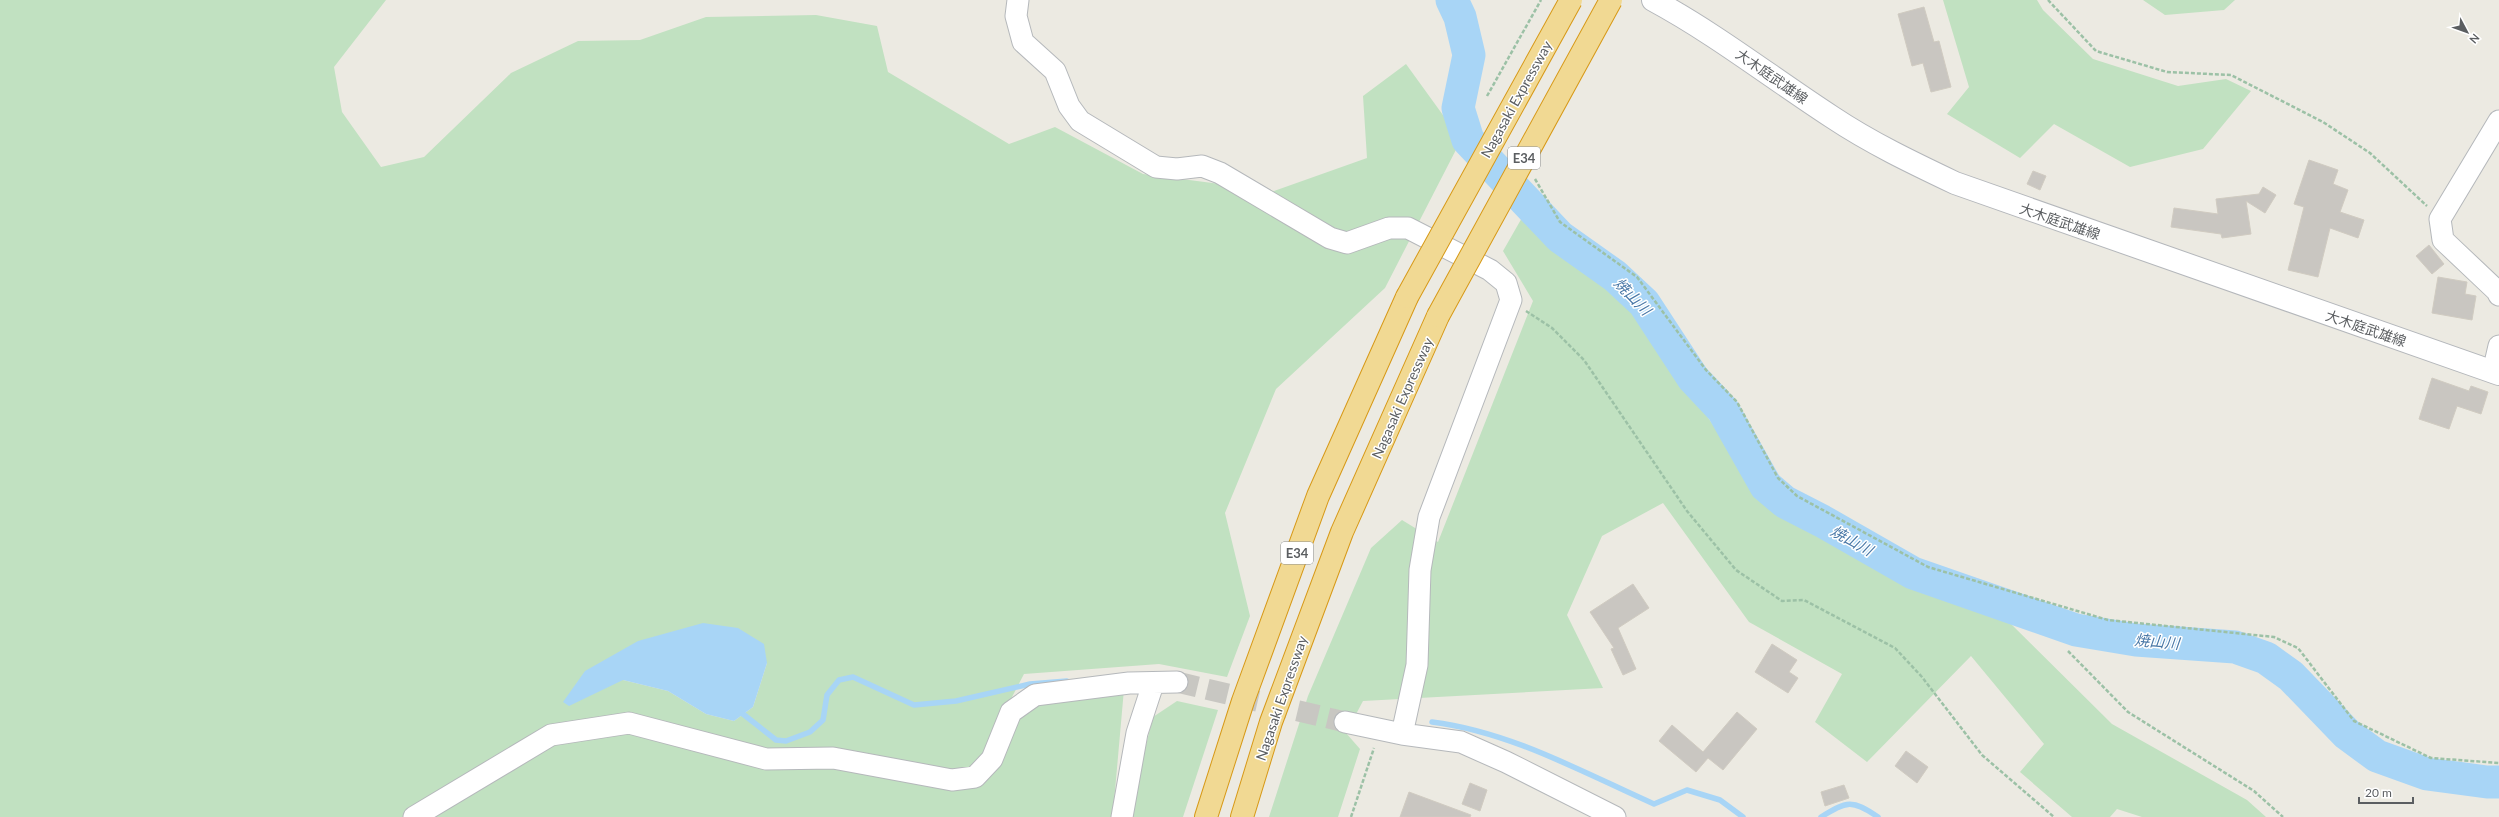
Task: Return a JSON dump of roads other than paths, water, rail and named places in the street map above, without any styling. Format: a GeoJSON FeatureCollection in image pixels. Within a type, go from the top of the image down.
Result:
{"type":"FeatureCollection","features":[{"type":"Feature","properties":{"kind":"highway","name":"Nagasaki Expressway"},"geometry":{"type":"LineString","coordinates":[[1206,817],[1243,701],[1318,496],[1407,297],[1571,0]]}},
{"type":"Feature","properties":{"kind":"highway","name":"Nagasaki Expressway"},"geometry":{"type":"LineString","coordinates":[[1242,817],[1271,722],[1342,532],[1438,316],[1611,0]]}},
{"type":"Feature","properties":{"kind":"main road","name":"大木庭武雄線"},"geometry":{"type":"LineString","coordinates":[[1653,0],[1693,22],[1832,117],[1872,142],[1955,183],[2496,373]]}},
{"type":"Feature","properties":{"kind":"street"},"geometry":{"type":"LineString","coordinates":[[1018,0],[1016,16],[1023,42],[1055,71],[1069,106],[1080,121],[1156,167],[1177,170],[1202,166],[1220,172],[1330,238],[1347,243],[1390,228],[1408,228],[1490,270],[1506,283],[1511,300],[1429,517],[1420,570],[1417,665],[1402,734]]}},
{"type":"Feature","properties":{"kind":"street"},"geometry":{"type":"LineString","coordinates":[[2499,121],[2440,219],[2443,240],[2498,291],[2499,295]]}},
{"type":"Feature","properties":{"kind":"street"},"geometry":{"type":"LineString","coordinates":[[2496,373],[2499,346]]}},
{"type":"Feature","properties":{"kind":"street"},"geometry":{"type":"LineString","coordinates":[[414,817],[551,735],[629,723],[766,759],[833,758],[952,780],[975,778],[992,759],[1011,712],[1035,695],[1129,684],[1177,682]]}},
{"type":"Feature","properties":{"kind":"street"},"geometry":{"type":"LineString","coordinates":[[1122,817],[1137,734],[1152,684]]}},
{"type":"Feature","properties":{"kind":"street"},"geometry":{"type":"LineString","coordinates":[[1345,722],[1402,734],[1461,742],[1506,762],[1615,817]]}},
{"type":"Feature","properties":{"kind":"water"},"geometry":{"type":"Polygon","coordinates":[[[703,623],[738,628],[764,644],[767,663],[753,707],[734,721],[706,714],[668,691],[623,680],[569,706],[563,702],[585,671],[638,641],[703,623]]]}},
{"type":"Feature","properties":{"kind":"waterway","name":"焼山川"},"geometry":{"type":"LineString","coordinates":[[1452,0],[1460,17],[1469,55],[1458,108],[1468,140],[1560,237],[1615,276],[1644,303],[1693,378],[1723,410],[1766,486],[1785,502],[1822,521],[1913,573],[2076,630],[2136,640],[2235,647],[2266,658],[2291,676],[2347,734],[2377,756],[2427,774],[2487,782],[2499,782]]}},
{"type":"Feature","properties":{"kind":"waterway"},"geometry":{"type":"LineString","coordinates":[[743,714],[776,740],[786,741],[810,732],[823,720],[827,695],[839,680],[853,677],[914,705],[956,701],[1030,684],[1067,681]]}},
{"type":"Feature","properties":{"kind":"waterway"},"geometry":{"type":"LineString","coordinates":[[1432,722],[1461,727],[1518,744],[1546,755],[1654,804],[1687,790],[1720,800],[1743,817]]}},
{"type":"Feature","properties":{"kind":"waterway"},"geometry":{"type":"LineString","coordinates":[[1821,817],[1837,808],[1850,804],[1862,807],[1878,817]]}},
{"type":"Feature","properties":{"kind":"tunnel"},"geometry":{"type":"LineString","coordinates":[[1177,682],[1345,722]]}}]}
